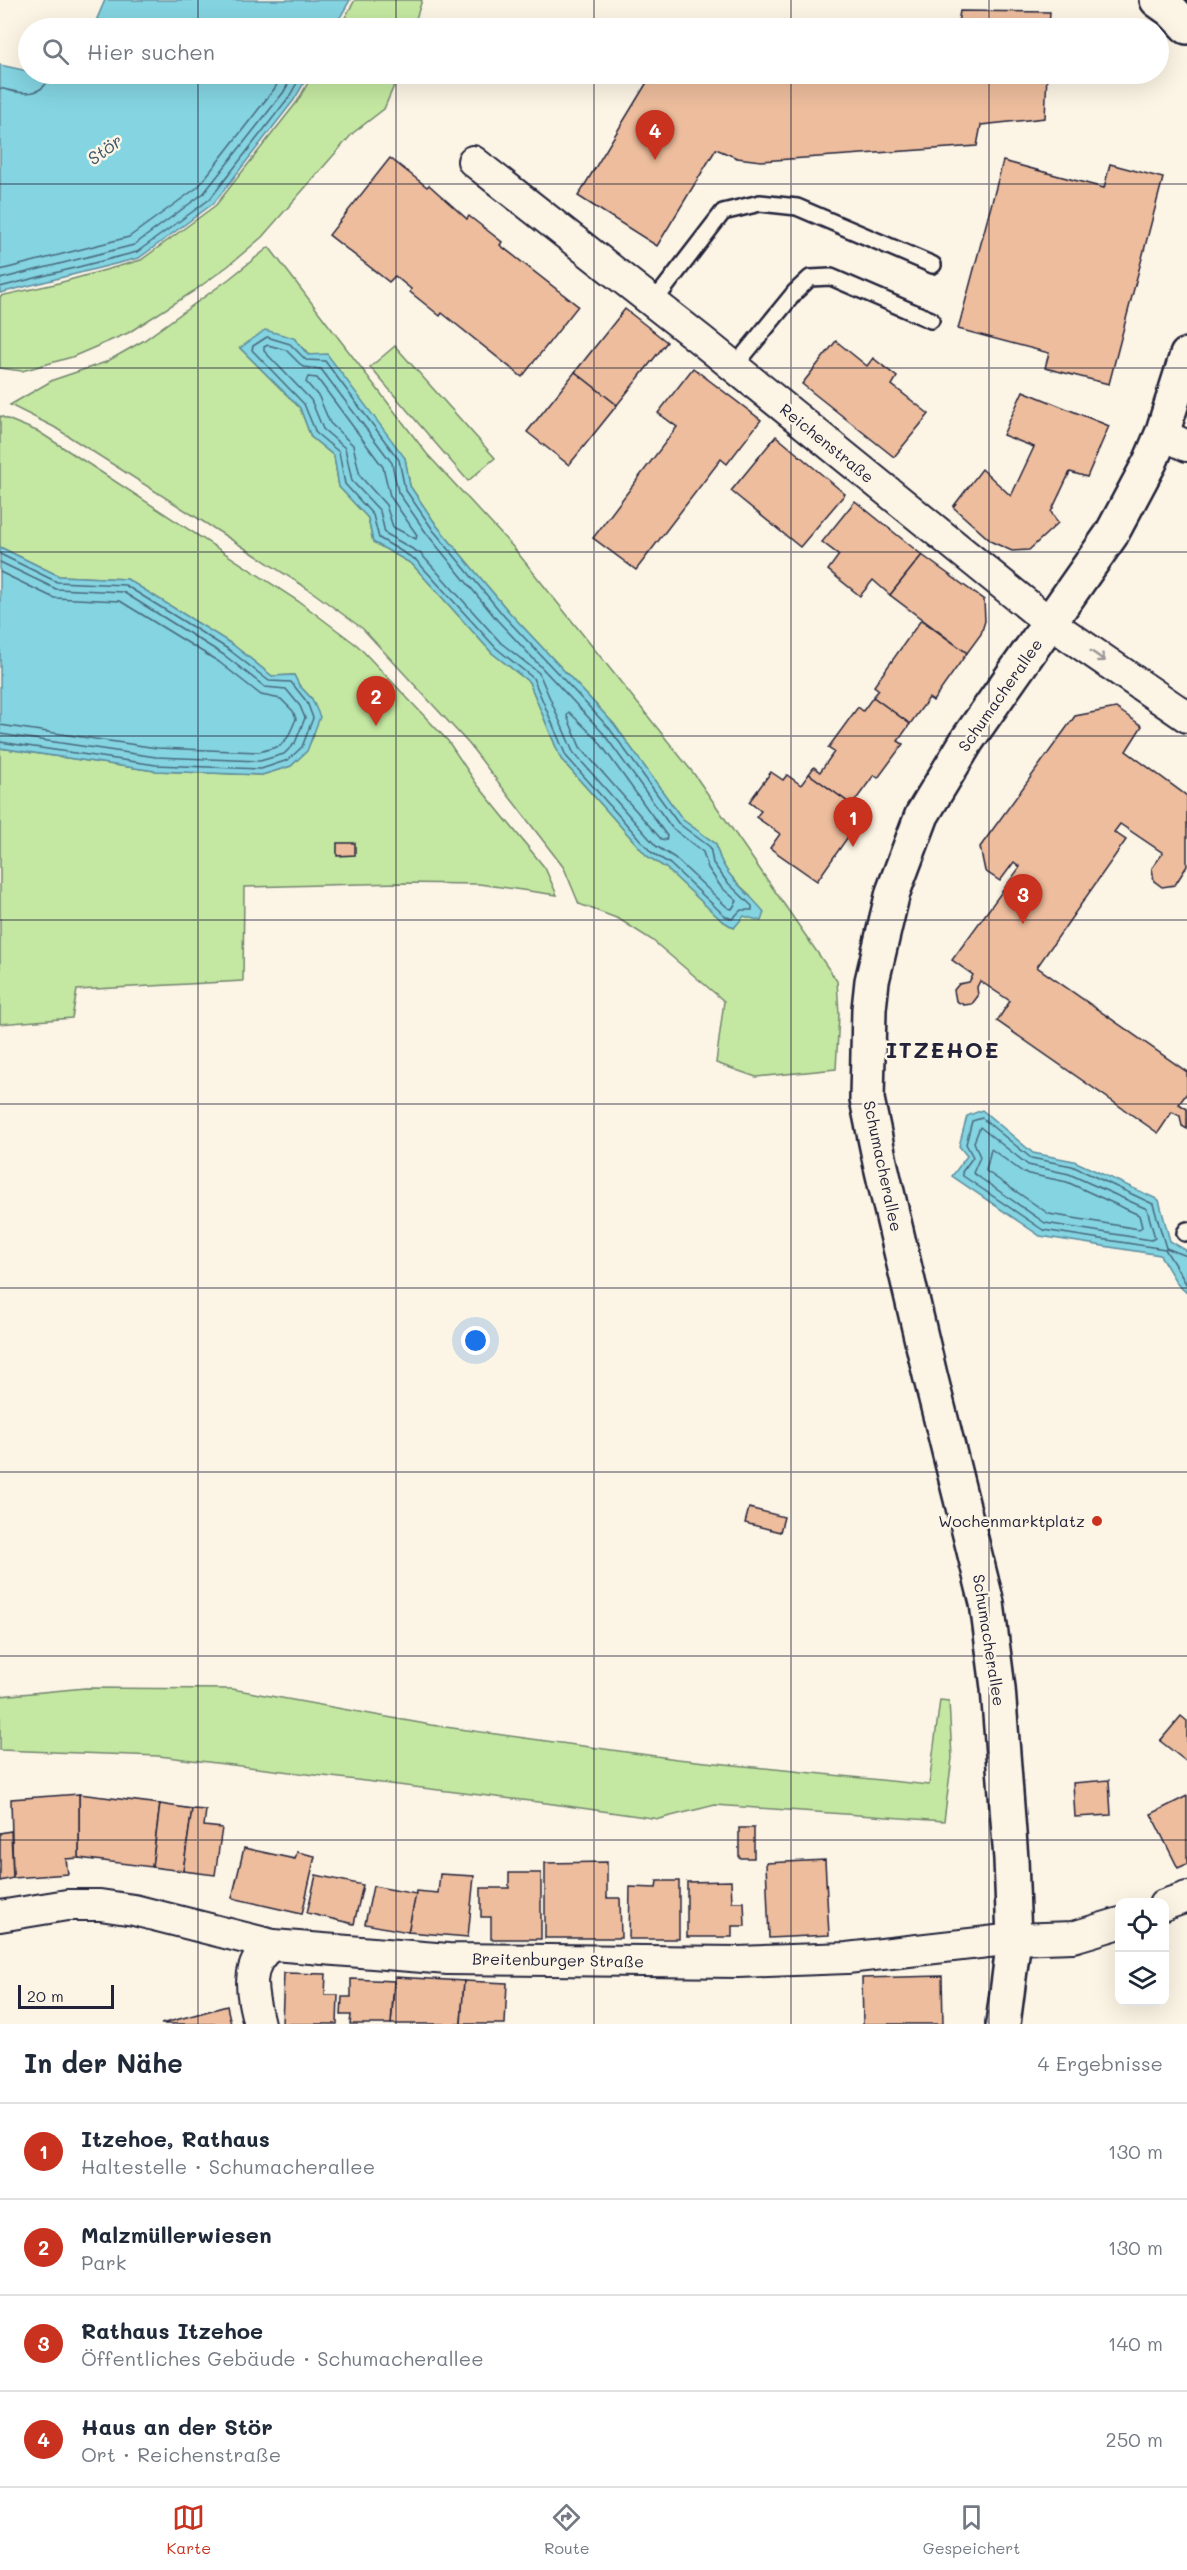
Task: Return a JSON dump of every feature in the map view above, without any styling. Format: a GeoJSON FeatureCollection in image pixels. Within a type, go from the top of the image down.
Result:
{"type":"FeatureCollection","features":[{"type":"Feature","properties":{"kind":"street"},"geometry":{"type":"LineString","coordinates":[[1157,0],[1171,10],[1187,27]]}},
{"type":"Feature","properties":{"kind":"street","name":"Reichenstraße"},"geometry":{"type":"LineString","coordinates":[[473,161],[734,367],[1050,623],[1187,717]]}},
{"type":"Feature","properties":{"kind":"street","name":"Schumacherallee"},"geometry":{"type":"LineString","coordinates":[[1003,2024],[1014,1939],[1011,1859],[1003,1734],[987,1603],[930,1375],[867,1099],[869,1009],[872,981],[892,892],[922,815],[968,739],[1112,535],[1174,440],[1187,355]]}},
{"type":"Feature","properties":{"kind":"street"},"geometry":{"type":"LineString","coordinates":[[1169,1903],[1187,1897]]}},
{"type":"Feature","properties":{"kind":"street","name":"Breitenburger Straße"},"geometry":{"type":"LineString","coordinates":[[0,1916],[67,1905],[100,1905],[134,1910],[273,1945],[448,1959],[738,1962],[847,1958],[1014,1939],[1073,1937],[1115,1924]]}},
{"type":"Feature","properties":{"kind":"street"},"geometry":{"type":"LineString","coordinates":[[259,2024],[252,1994],[252,1977],[255,1963],[264,1951],[273,1945]]}},
{"type":"Feature","properties":{"kind":"lane"},"geometry":{"type":"LineString","coordinates":[[653,303],[723,212],[760,203],[797,207],[933,266]]}},
{"type":"Feature","properties":{"kind":"lane"},"geometry":{"type":"LineString","coordinates":[[734,367],[795,292],[810,278],[831,277],[931,320]]}},
{"type":"Feature","properties":{"kind":"green space"},"geometry":{"type":"Polygon","coordinates":[[[355,0],[422,0],[416,18],[345,18],[355,0]]]}},
{"type":"Feature","properties":{"kind":"green space"},"geometry":{"type":"Polygon","coordinates":[[[307,84],[395,84],[384,109],[353,133],[262,237],[194,291],[128,333],[72,357],[22,371],[0,368],[0,296],[55,284],[141,260],[216,205],[297,102],[307,84]]]}},
{"type":"Feature","properties":{"kind":"green space"},"geometry":{"type":"Polygon","coordinates":[[[269,247],[427,454],[513,547],[694,774],[837,981],[839,1015],[836,1069],[756,1077],[716,1063],[724,1001],[652,940],[619,919],[579,904],[564,868],[469,744],[363,629],[311,591],[54,427],[10,405],[53,380],[106,362],[143,341],[269,247]],[[294,338],[240,348],[300,408],[311,437],[334,456],[339,487],[368,518],[373,542],[412,564],[492,653],[529,682],[561,759],[647,856],[666,868],[721,920],[734,928],[743,915],[750,895],[728,872],[716,844],[683,820],[614,724],[509,612],[437,526],[410,486],[405,458],[294,338]]]}},
{"type":"Feature","properties":{"kind":"green space"},"geometry":{"type":"Polygon","coordinates":[[[395,346],[495,458],[468,481],[370,367],[395,346]]]}},
{"type":"Feature","properties":{"kind":"green space"},"geometry":{"type":"Polygon","coordinates":[[[0,416],[39,432],[301,603],[358,646],[448,741],[476,783],[545,868],[557,895],[479,884],[399,883],[244,887],[243,981],[77,990],[72,1018],[0,1024],[0,748],[155,771],[262,775],[291,766],[306,751],[314,735],[312,699],[299,685],[294,675],[272,676],[232,644],[127,579],[59,576],[0,547],[0,416]]]}},
{"type":"Feature","properties":{"kind":"green space"},"geometry":{"type":"Polygon","coordinates":[[[85,1688],[232,1689],[431,1725],[677,1759],[929,1785],[940,1700],[949,1701],[952,1758],[944,1821],[715,1805],[659,1819],[159,1756],[0,1750],[0,1696],[85,1688]]]}},
{"type":"Feature","properties":{"kind":"water"},"geometry":{"type":"Polygon","coordinates":[[[105,0],[350,0],[340,18],[97,18],[105,0]]]}},
{"type":"Feature","properties":{"kind":"water","name":"Stör"},"geometry":{"type":"Polygon","coordinates":[[[0,65],[18,69],[18,84],[303,84],[294,100],[214,203],[139,258],[0,293],[0,65]]]}},
{"type":"Feature","properties":{"kind":"water"},"geometry":{"type":"Polygon","coordinates":[[[265,330],[294,338],[308,355],[327,354],[405,458],[410,486],[437,526],[509,612],[614,724],[683,820],[716,844],[728,873],[764,912],[761,921],[744,916],[734,928],[721,920],[666,868],[647,856],[561,759],[529,682],[492,653],[412,564],[373,542],[368,518],[339,487],[334,456],[311,437],[300,408],[240,348],[265,330]]]}},
{"type":"Feature","properties":{"kind":"water"},"geometry":{"type":"Polygon","coordinates":[[[0,547],[59,576],[127,579],[232,644],[272,676],[294,675],[299,685],[312,699],[320,717],[307,751],[291,766],[262,775],[155,771],[0,748],[0,547]]]}},
{"type":"Feature","properties":{"kind":"water"},"geometry":{"type":"Polygon","coordinates":[[[982,1110],[1033,1153],[1074,1161],[1159,1200],[1170,1241],[1187,1251],[1187,1293],[1178,1285],[1160,1255],[1040,1236],[952,1176],[967,1156],[959,1146],[967,1116],[982,1110]]]}},
{"type":"Feature","properties":{"kind":"building"},"geometry":{"type":"Polygon","coordinates":[[[960,11],[1050,12],[1050,18],[959,18],[960,11]]]}},
{"type":"Feature","properties":{"kind":"building"},"geometry":{"type":"Polygon","coordinates":[[[646,84],[1047,84],[1045,118],[981,125],[977,146],[761,161],[737,158],[716,149],[657,246],[578,196],[646,84]]]}},
{"type":"Feature","properties":{"kind":"building"},"geometry":{"type":"Polygon","coordinates":[[[390,158],[427,187],[429,185],[467,219],[469,216],[502,242],[500,245],[578,306],[522,377],[442,313],[440,316],[410,292],[411,289],[395,276],[389,282],[329,235],[390,158]]]}},
{"type":"Feature","properties":{"kind":"building"},"geometry":{"type":"Polygon","coordinates":[[[1003,161],[1104,188],[1110,164],[1163,178],[1109,384],[1045,368],[1049,353],[958,329],[1003,161]]]}},
{"type":"Feature","properties":{"kind":"building"},"geometry":{"type":"Polygon","coordinates":[[[625,309],[667,342],[617,405],[575,372],[625,309]]]}},
{"type":"Feature","properties":{"kind":"building"},"geometry":{"type":"Polygon","coordinates":[[[836,341],[867,366],[873,358],[897,377],[892,385],[929,414],[894,457],[802,384],[836,341]]]}},
{"type":"Feature","properties":{"kind":"building"},"geometry":{"type":"Polygon","coordinates":[[[693,368],[761,420],[727,464],[721,459],[636,570],[593,538],[677,427],[658,413],[693,368]]]}},
{"type":"Feature","properties":{"kind":"building"},"geometry":{"type":"Polygon","coordinates":[[[575,372],[617,405],[569,465],[527,432],[575,372]]]}},
{"type":"Feature","properties":{"kind":"building"},"geometry":{"type":"Polygon","coordinates":[[[1023,391],[1109,426],[1087,477],[1070,472],[1051,512],[1058,523],[1029,550],[1012,551],[992,542],[953,507],[982,469],[1011,496],[1034,447],[1003,435],[1023,391]]]}},
{"type":"Feature","properties":{"kind":"building"},"geometry":{"type":"Polygon","coordinates":[[[776,436],[845,494],[800,547],[731,491],[776,436]]]}},
{"type":"Feature","properties":{"kind":"building"},"geometry":{"type":"Polygon","coordinates":[[[855,501],[922,555],[890,595],[873,580],[860,596],[828,570],[839,555],[822,542],[855,501]]]}},
{"type":"Feature","properties":{"kind":"building"},"geometry":{"type":"Polygon","coordinates":[[[922,555],[984,600],[985,621],[981,634],[967,653],[890,595],[922,555]]]}},
{"type":"Feature","properties":{"kind":"building"},"geometry":{"type":"Polygon","coordinates":[[[921,620],[967,653],[933,701],[929,698],[910,724],[873,697],[879,690],[874,686],[921,620]]]}},
{"type":"Feature","properties":{"kind":"building"},"geometry":{"type":"Polygon","coordinates":[[[873,697],[910,724],[898,741],[903,744],[878,778],[874,775],[852,805],[809,774],[814,767],[820,772],[834,752],[828,748],[858,707],[863,711],[873,697]]]}},
{"type":"Feature","properties":{"kind":"building"},"geometry":{"type":"Polygon","coordinates":[[[1116,708],[1142,726],[1126,751],[1187,796],[1187,866],[1175,885],[1162,887],[1154,881],[1152,868],[1163,853],[1120,824],[1114,832],[1126,840],[1037,967],[1187,1072],[1187,1093],[1179,1104],[1187,1109],[1187,1129],[1182,1126],[1180,1116],[1172,1112],[1158,1133],[997,1021],[1010,1001],[980,981],[977,987],[978,996],[972,1004],[964,1005],[956,1001],[954,990],[959,984],[969,982],[973,975],[952,960],[1020,867],[1014,862],[1000,881],[985,871],[980,847],[1075,716],[1116,708]]]}},
{"type":"Feature","properties":{"kind":"building"},"geometry":{"type":"Polygon","coordinates":[[[771,772],[783,780],[787,775],[801,785],[809,774],[852,805],[838,825],[850,834],[817,881],[770,848],[780,834],[756,817],[761,811],[749,802],[771,772]]]}},
{"type":"Feature","properties":{"kind":"building"},"geometry":{"type":"Polygon","coordinates":[[[337,843],[355,843],[355,855],[337,856],[337,843]]]}},
{"type":"Feature","properties":{"kind":"building"},"geometry":{"type":"Polygon","coordinates":[[[749,1508],[784,1517],[780,1532],[745,1523],[749,1508]]]}},
{"type":"Feature","properties":{"kind":"building"},"geometry":{"type":"Polygon","coordinates":[[[1181,1716],[1187,1721],[1187,1762],[1160,1741],[1181,1716]]]}},
{"type":"Feature","properties":{"kind":"building"},"geometry":{"type":"Polygon","coordinates":[[[1109,1780],[1111,1815],[1075,1817],[1073,1783],[1109,1780]]]}},
{"type":"Feature","properties":{"kind":"building"},"geometry":{"type":"Polygon","coordinates":[[[79,1794],[160,1804],[152,1867],[79,1858],[79,1794]]]}},
{"type":"Feature","properties":{"kind":"building"},"geometry":{"type":"Polygon","coordinates":[[[79,1794],[79,1858],[66,1859],[68,1874],[13,1878],[11,1799],[79,1794]]]}},
{"type":"Feature","properties":{"kind":"building"},"geometry":{"type":"Polygon","coordinates":[[[1187,1796],[1187,1864],[1178,1868],[1151,1814],[1187,1796]]]}},
{"type":"Feature","properties":{"kind":"building"},"geometry":{"type":"Polygon","coordinates":[[[160,1804],[192,1809],[183,1871],[152,1867],[160,1804]]]}},
{"type":"Feature","properties":{"kind":"building"},"geometry":{"type":"Polygon","coordinates":[[[192,1809],[206,1810],[204,1826],[222,1828],[215,1875],[183,1871],[192,1809]]]}},
{"type":"Feature","properties":{"kind":"building"},"geometry":{"type":"Polygon","coordinates":[[[739,1828],[754,1828],[754,1858],[739,1858],[739,1828]]]}},
{"type":"Feature","properties":{"kind":"building"},"geometry":{"type":"Polygon","coordinates":[[[11,1831],[13,1878],[0,1881],[0,1833],[11,1831]]]}},
{"type":"Feature","properties":{"kind":"building"},"geometry":{"type":"Polygon","coordinates":[[[244,1848],[295,1859],[297,1852],[315,1856],[302,1914],[232,1898],[244,1848]]]}},
{"type":"Feature","properties":{"kind":"building"},"geometry":{"type":"Polygon","coordinates":[[[825,1860],[829,1935],[769,1938],[766,1863],[825,1860]]]}},
{"type":"Feature","properties":{"kind":"building"},"geometry":{"type":"Polygon","coordinates":[[[607,1862],[607,1898],[620,1898],[621,1938],[545,1938],[545,1863],[607,1862]]]}},
{"type":"Feature","properties":{"kind":"building"},"geometry":{"type":"Polygon","coordinates":[[[509,1873],[541,1873],[541,1939],[491,1939],[491,1917],[481,1917],[481,1888],[509,1888],[509,1873]]]}},
{"type":"Feature","properties":{"kind":"building"},"geometry":{"type":"Polygon","coordinates":[[[440,1874],[474,1876],[468,1937],[408,1932],[416,1891],[438,1893],[440,1874]]]}},
{"type":"Feature","properties":{"kind":"building"},"geometry":{"type":"Polygon","coordinates":[[[316,1875],[363,1885],[354,1924],[307,1913],[316,1875]]]}},
{"type":"Feature","properties":{"kind":"building"},"geometry":{"type":"Polygon","coordinates":[[[657,1881],[679,1881],[679,1939],[629,1939],[630,1887],[656,1888],[657,1881]]]}},
{"type":"Feature","properties":{"kind":"building"},"geometry":{"type":"Polygon","coordinates":[[[731,1881],[732,1902],[744,1902],[745,1926],[732,1926],[732,1937],[687,1937],[687,1882],[731,1881]]]}},
{"type":"Feature","properties":{"kind":"building"},"geometry":{"type":"Polygon","coordinates":[[[373,1886],[416,1894],[408,1932],[365,1924],[373,1886]]]}},
{"type":"Feature","properties":{"kind":"building"},"geometry":{"type":"Polygon","coordinates":[[[284,1973],[326,1974],[325,1995],[338,1995],[337,2024],[282,2024],[284,1973]]]}},
{"type":"Feature","properties":{"kind":"building"},"geometry":{"type":"Polygon","coordinates":[[[942,1976],[943,2024],[863,2024],[862,1978],[942,1976]]]}},
{"type":"Feature","properties":{"kind":"building"},"geometry":{"type":"Polygon","coordinates":[[[395,1977],[464,1981],[461,2024],[391,2024],[395,1977]]]}},
{"type":"Feature","properties":{"kind":"building"},"geometry":{"type":"Polygon","coordinates":[[[351,1979],[394,1981],[391,2024],[350,2024],[351,2015],[341,2015],[342,1997],[351,1997],[351,1979]]]}},
{"type":"Feature","properties":{"kind":"building"},"geometry":{"type":"Polygon","coordinates":[[[464,1981],[507,1983],[505,2024],[461,2024],[464,1981]]]}},
{"type":"Feature","properties":{"kind":"building"},"geometry":{"type":"Polygon","coordinates":[[[227,2006],[231,2024],[161,2024],[227,2006]]]}},
{"type":"Feature","properties":{"kind":"place","name":"Haus an der Stör"},"geometry":{"type":"Point","coordinates":[655,160]}},
{"type":"Feature","properties":{"kind":"place","name":"Malzmüllerwiesen"},"geometry":{"type":"Point","coordinates":[376,726]}},
{"type":"Feature","properties":{"kind":"place","name":"Itzehoe, Rathaus"},"geometry":{"type":"Point","coordinates":[853,847]}},
{"type":"Feature","properties":{"kind":"place","name":"Rathaus Itzehoe"},"geometry":{"type":"Point","coordinates":[1023,924]}},
{"type":"Feature","properties":{"kind":"place","name":"Wochenmarktplatz"},"geometry":{"type":"Point","coordinates":[1097,1521]}},
{"type":"Feature","properties":{"kind":"district","name":"ITZEHOE"},"geometry":{"type":"Point","coordinates":[943,1050]}}]}
